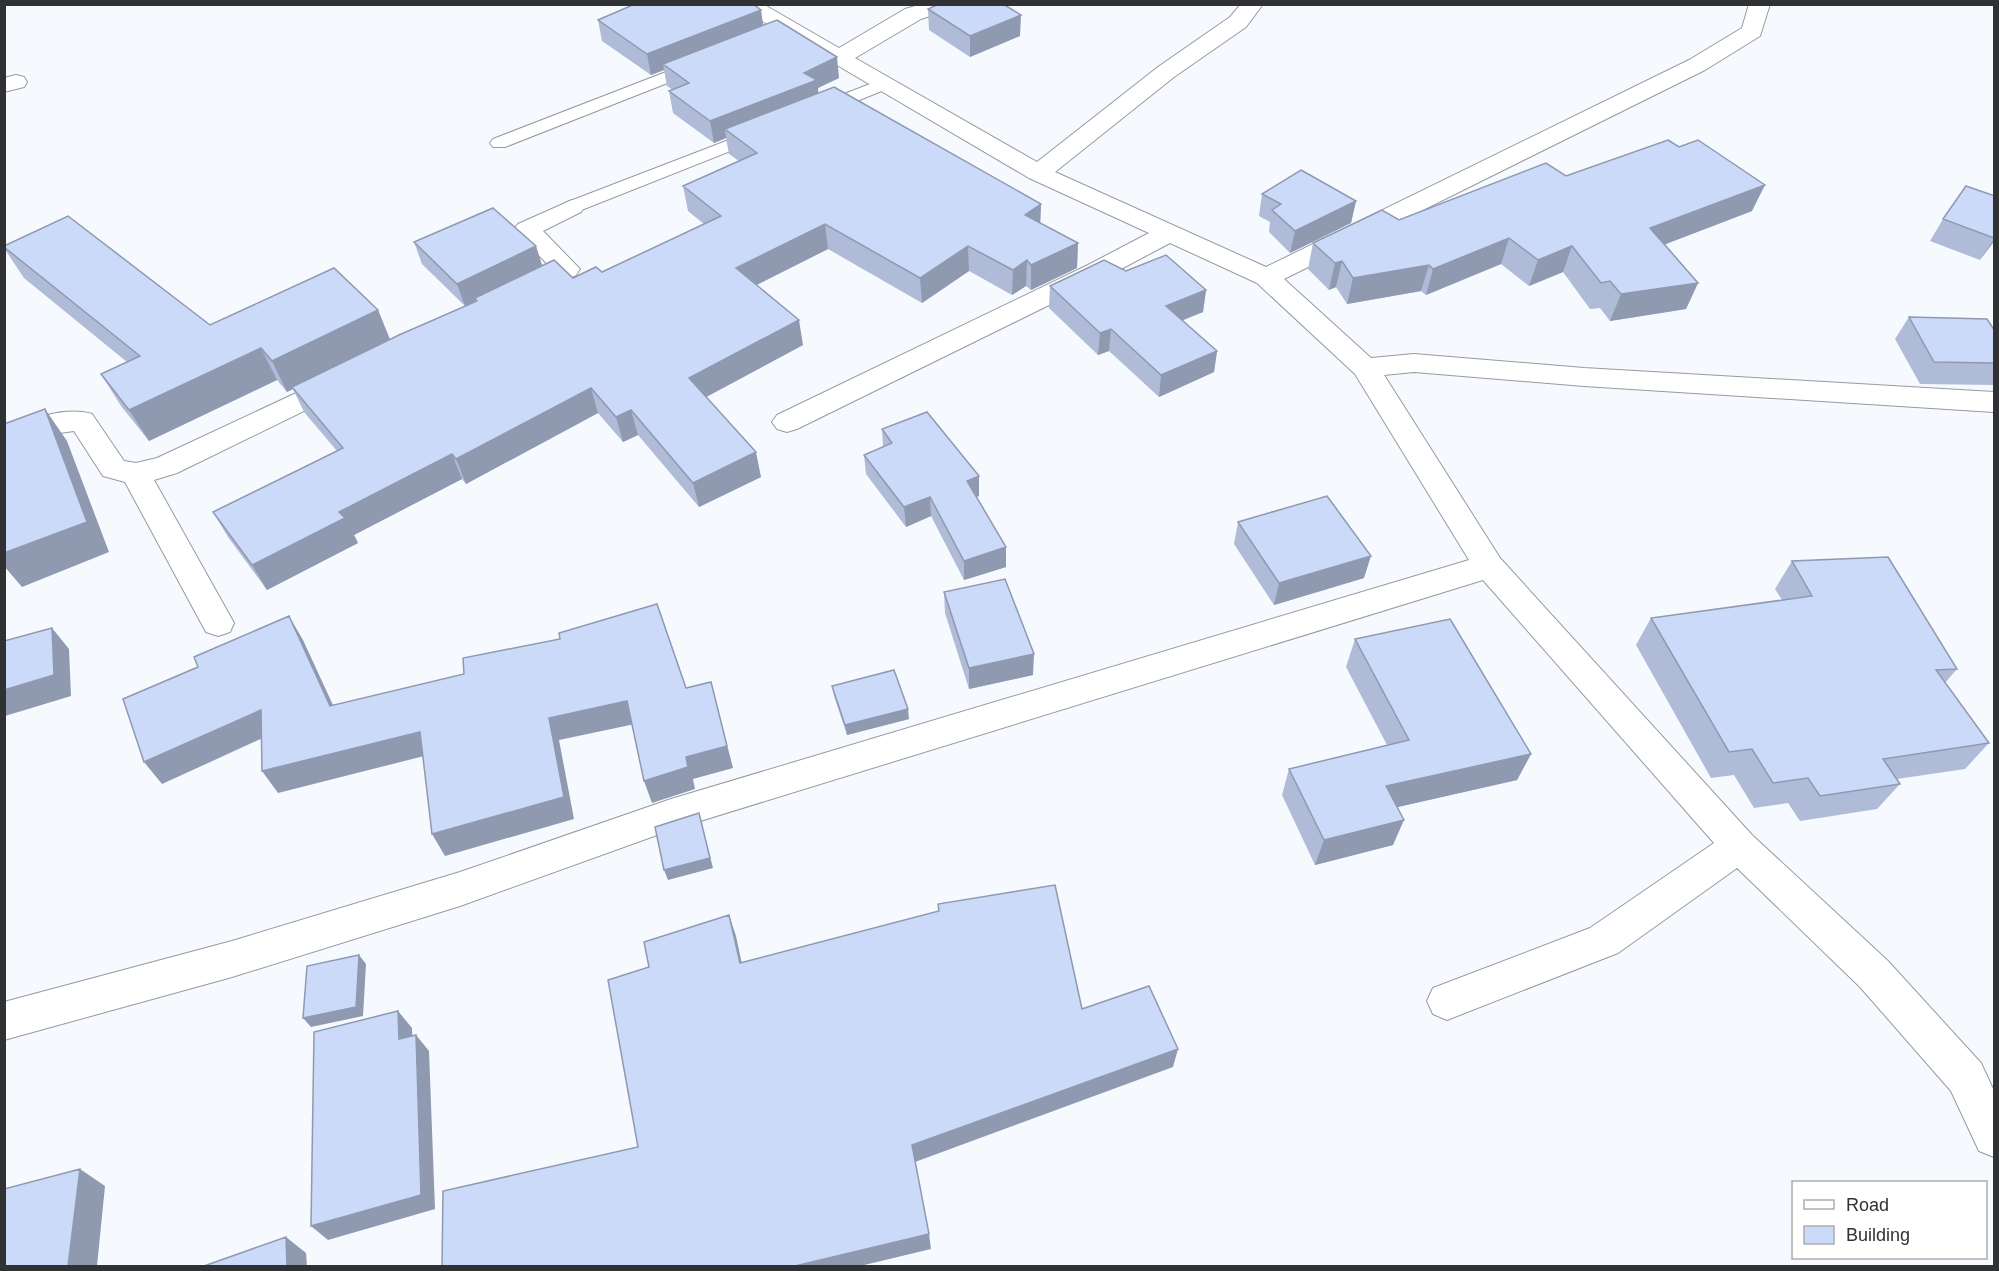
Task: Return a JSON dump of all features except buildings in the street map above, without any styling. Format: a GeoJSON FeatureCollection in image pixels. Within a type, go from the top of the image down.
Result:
{"type":"FeatureCollection","features":[{"type":"Feature","properties":{"kind":"street"},"geometry":{"type":"LineString","coordinates":[[747,4],[777,33],[839,58],[1038,173],[1266,278],[1365,368],[1489,566],[1739,846],[1874,974],[1966,1077],[1995,1136]]}},
{"type":"Feature","properties":{"kind":"street"},"geometry":{"type":"LineString","coordinates":[[839,58],[913,14],[946,4]]}},
{"type":"Feature","properties":{"kind":"street"},"geometry":{"type":"LineString","coordinates":[[1038,173],[1167,72],[1238,22],[1253,4]]}},
{"type":"Feature","properties":{"kind":"street"},"geometry":{"type":"LineString","coordinates":[[1266,278],[1697,65],[1752,31],[1760,4]]}},
{"type":"Feature","properties":{"kind":"street"},"geometry":{"type":"LineString","coordinates":[[504,300],[567,269],[527,230],[572,207]]}},
{"type":"Feature","properties":{"kind":"street"},"geometry":{"type":"LineString","coordinates":[[787,422],[1095,272],[1169,233]]}},
{"type":"Feature","properties":{"kind":"street"},"geometry":{"type":"LineString","coordinates":[[1365,368],[1414,363],[1584,377],[1995,402]]}},
{"type":"Feature","properties":{"kind":"street"},"geometry":{"type":"LineString","coordinates":[[4,443],[36,428],[62,420],[82,422],[114,469],[136,474],[166,466],[367,368]]}},
{"type":"Feature","properties":{"kind":"street"},"geometry":{"type":"LineString","coordinates":[[136,474],[218,623]]}},
{"type":"Feature","properties":{"kind":"street"},"geometry":{"type":"LineString","coordinates":[[4,1021],[254,952],[460,889],[672,815],[1489,566]]}},
{"type":"Feature","properties":{"kind":"street"},"geometry":{"type":"LineString","coordinates":[[1447,1001],[1604,941],[1739,846]]}},
{"type":"Feature","properties":{"kind":"lane"},"geometry":{"type":"LineString","coordinates":[[499,143],[713,59]]}},
{"type":"Feature","properties":{"kind":"lane"},"geometry":{"type":"LineString","coordinates":[[805,115],[883,84]]}},
{"type":"Feature","properties":{"kind":"lane"},"geometry":{"type":"LineString","coordinates":[[572,207],[772,128]]}}]}
